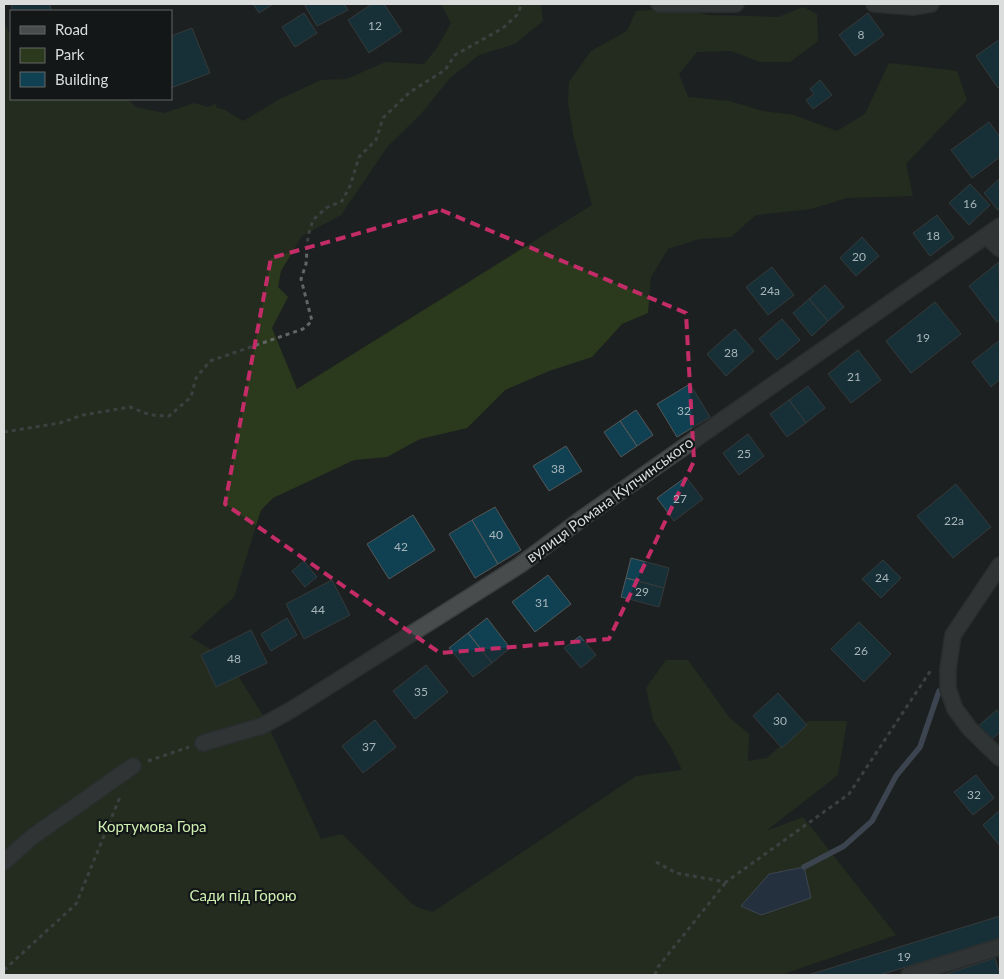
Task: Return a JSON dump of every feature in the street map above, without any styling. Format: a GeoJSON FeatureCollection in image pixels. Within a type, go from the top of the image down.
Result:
{"type":"FeatureCollection","features":[{"type":"Feature","properties":{"kind":"street"},"geometry":{"type":"LineString","coordinates":[[659,4],[736,4]]}},
{"type":"Feature","properties":{"kind":"street"},"geometry":{"type":"LineString","coordinates":[[874,4],[914,7],[931,4]]}},
{"type":"Feature","properties":{"kind":"street","name":"вулиця Романа Купчинського"},"geometry":{"type":"LineString","coordinates":[[203,743],[262,726],[291,710],[520,565],[584,517],[1000,226]]}},
{"type":"Feature","properties":{"kind":"street"},"geometry":{"type":"LineString","coordinates":[[986,236],[1000,249]]}},
{"type":"Feature","properties":{"kind":"street"},"geometry":{"type":"LineString","coordinates":[[1000,565],[953,635],[948,670],[948,689],[955,709],[970,729],[1000,758]]}},
{"type":"Feature","properties":{"kind":"street"},"geometry":{"type":"LineString","coordinates":[[4,862],[32,837],[133,766]]}},
{"type":"Feature","properties":{"kind":"street"},"geometry":{"type":"LineString","coordinates":[[909,975],[1000,947]]}},
{"type":"Feature","properties":{"kind":"path"},"geometry":{"type":"LineString","coordinates":[[4,432],[60,423],[83,415],[130,407],[150,415],[169,416],[191,397],[196,378],[210,361],[303,329],[312,321],[301,279],[306,264],[308,236],[313,220],[326,208],[342,201],[350,186],[359,157],[376,140],[382,118],[410,92],[445,70],[455,55],[503,28],[517,15],[522,4]]}},
{"type":"Feature","properties":{"kind":"path"},"geometry":{"type":"LineString","coordinates":[[655,975],[658,967],[726,882],[849,794],[932,667]]}},
{"type":"Feature","properties":{"kind":"path"},"geometry":{"type":"LineString","coordinates":[[133,766],[203,743]]}},
{"type":"Feature","properties":{"kind":"path"},"geometry":{"type":"LineString","coordinates":[[4,970],[76,904],[122,794]]}},
{"type":"Feature","properties":{"kind":"path"},"geometry":{"type":"LineString","coordinates":[[656,862],[676,873],[726,882]]}},
{"type":"Feature","properties":{"kind":"highlighted area"},"geometry":{"type":"Polygon","coordinates":[[[441,210],[686,313],[694,461],[609,639],[440,653],[225,504],[271,258],[441,210]]]}},
{"type":"Feature","properties":{"kind":"green space","name":"Кортумова Гора"},"geometry":{"type":"Polygon","coordinates":[[[441,4],[541,4],[543,21],[515,44],[479,55],[450,78],[421,114],[388,146],[341,215],[302,236],[281,271],[278,287],[288,297],[272,328],[297,389],[592,205],[573,134],[568,102],[569,82],[591,51],[627,31],[636,11],[674,8],[709,15],[778,17],[803,7],[817,14],[818,41],[790,62],[760,62],[731,51],[697,52],[679,74],[688,97],[729,101],[763,111],[794,115],[837,131],[865,114],[889,63],[957,71],[967,100],[906,164],[913,196],[847,198],[811,209],[756,215],[731,237],[699,239],[668,249],[651,277],[648,313],[622,324],[592,357],[549,371],[505,390],[467,428],[420,439],[387,457],[354,460],[273,498],[261,510],[234,597],[190,637],[228,660],[264,717],[321,839],[342,834],[411,903],[419,908],[433,912],[636,776],[682,770],[672,749],[653,720],[646,688],[666,660],[688,660],[729,717],[749,734],[748,761],[767,758],[808,721],[847,721],[838,775],[766,831],[803,817],[896,935],[781,975],[4,975],[4,23],[10,33],[10,100],[129,100],[136,107],[164,113],[194,103],[208,107],[215,104],[217,108],[225,110],[243,121],[278,100],[321,80],[347,79],[385,62],[424,64],[437,48],[451,23],[441,4]]]}},
{"type":"Feature","properties":{"kind":"water"},"geometry":{"type":"Polygon","coordinates":[[[804,867],[811,898],[761,915],[741,906],[769,874],[804,867]]]}},
{"type":"Feature","properties":{"kind":"building"},"geometry":{"type":"Polygon","coordinates":[[[15,4],[49,4],[52,10],[13,10],[11,6],[15,4]]]}},
{"type":"Feature","properties":{"kind":"building"},"geometry":{"type":"Polygon","coordinates":[[[253,4],[273,4],[259,13],[253,4]]]}},
{"type":"Feature","properties":{"kind":"building"},"geometry":{"type":"Polygon","coordinates":[[[304,4],[344,4],[348,10],[317,26],[304,4]]]}},
{"type":"Feature","properties":{"kind":"building"},"geometry":{"type":"Polygon","coordinates":[[[372,4],[384,4],[402,31],[369,53],[348,20],[372,4]]]}},
{"type":"Feature","properties":{"kind":"building"},"geometry":{"type":"Polygon","coordinates":[[[304,13],[317,33],[295,47],[282,27],[304,13]]]}},
{"type":"Feature","properties":{"kind":"building"},"geometry":{"type":"Polygon","coordinates":[[[868,13],[884,35],[855,56],[839,35],[868,13]]]}},
{"type":"Feature","properties":{"kind":"building"},"geometry":{"type":"Polygon","coordinates":[[[192,28],[210,73],[172,88],[172,36],[192,28]]]}},
{"type":"Feature","properties":{"kind":"building"},"geometry":{"type":"Polygon","coordinates":[[[1000,39],[1000,86],[998,88],[976,56],[1000,39]]]}},
{"type":"Feature","properties":{"kind":"building"},"geometry":{"type":"Polygon","coordinates":[[[820,80],[832,95],[813,109],[806,100],[814,94],[810,89],[820,80]]]}},
{"type":"Feature","properties":{"kind":"building"},"geometry":{"type":"Polygon","coordinates":[[[989,122],[1000,137],[1000,157],[972,178],[951,150],[989,122]]]}},
{"type":"Feature","properties":{"kind":"building"},"geometry":{"type":"Polygon","coordinates":[[[999,179],[1000,208],[998,210],[984,193],[999,179]]]}},
{"type":"Feature","properties":{"kind":"building"},"geometry":{"type":"Polygon","coordinates":[[[970,184],[990,205],[969,225],[949,203],[970,184]]]}},
{"type":"Feature","properties":{"kind":"building"},"geometry":{"type":"Polygon","coordinates":[[[937,215],[954,238],[930,256],[913,233],[937,215]]]}},
{"type":"Feature","properties":{"kind":"building"},"geometry":{"type":"Polygon","coordinates":[[[862,237],[879,256],[856,276],[840,258],[862,237]]]}},
{"type":"Feature","properties":{"kind":"building"},"geometry":{"type":"Polygon","coordinates":[[[999,262],[1000,320],[997,322],[969,286],[999,262]]]}},
{"type":"Feature","properties":{"kind":"building"},"geometry":{"type":"Polygon","coordinates":[[[772,267],[794,295],[768,315],[746,287],[772,267]]]}},
{"type":"Feature","properties":{"kind":"building"},"geometry":{"type":"Polygon","coordinates":[[[825,285],[844,307],[828,321],[809,299],[825,285]]]}},
{"type":"Feature","properties":{"kind":"building"},"geometry":{"type":"Polygon","coordinates":[[[809,299],[828,321],[812,336],[793,313],[809,299]]]}},
{"type":"Feature","properties":{"kind":"building"},"geometry":{"type":"Polygon","coordinates":[[[935,302],[961,334],[911,373],[886,341],[935,302]]]}},
{"type":"Feature","properties":{"kind":"building"},"geometry":{"type":"Polygon","coordinates":[[[782,319],[800,340],[777,360],[759,339],[782,319]]]}},
{"type":"Feature","properties":{"kind":"building"},"geometry":{"type":"Polygon","coordinates":[[[735,329],[754,351],[726,376],[707,354],[735,329]]]}},
{"type":"Feature","properties":{"kind":"building"},"geometry":{"type":"Polygon","coordinates":[[[1000,340],[1000,379],[991,387],[972,362],[1000,340]]]}},
{"type":"Feature","properties":{"kind":"building"},"geometry":{"type":"Polygon","coordinates":[[[858,350],[881,380],[851,403],[828,374],[858,350]]]}},
{"type":"Feature","properties":{"kind":"building"},"geometry":{"type":"Polygon","coordinates":[[[690,384],[710,417],[677,437],[657,404],[690,384]]]}},
{"type":"Feature","properties":{"kind":"building"},"geometry":{"type":"Polygon","coordinates":[[[808,386],[825,408],[806,423],[789,400],[808,386]]]}},
{"type":"Feature","properties":{"kind":"building"},"geometry":{"type":"Polygon","coordinates":[[[789,400],[806,423],[787,437],[770,414],[789,400]]]}},
{"type":"Feature","properties":{"kind":"building"},"geometry":{"type":"Polygon","coordinates":[[[636,410],[653,435],[637,446],[620,421],[636,410]]]}},
{"type":"Feature","properties":{"kind":"building"},"geometry":{"type":"Polygon","coordinates":[[[620,421],[637,446],[621,457],[604,432],[620,421]]]}},
{"type":"Feature","properties":{"kind":"building"},"geometry":{"type":"Polygon","coordinates":[[[748,434],[764,456],[739,475],[723,453],[748,434]]]}},
{"type":"Feature","properties":{"kind":"building"},"geometry":{"type":"Polygon","coordinates":[[[566,446],[582,471],[549,491],[533,466],[566,446]]]}},
{"type":"Feature","properties":{"kind":"building"},"geometry":{"type":"Polygon","coordinates":[[[686,477],[703,499],[674,521],[657,498],[686,477]]]}},
{"type":"Feature","properties":{"kind":"building"},"geometry":{"type":"Polygon","coordinates":[[[956,484],[991,527],[953,558],[917,516],[956,484]]]}},
{"type":"Feature","properties":{"kind":"building"},"geometry":{"type":"Polygon","coordinates":[[[495,507],[521,550],[498,564],[472,520],[495,507]]]}},
{"type":"Feature","properties":{"kind":"building"},"geometry":{"type":"Polygon","coordinates":[[[413,515],[435,550],[389,579],[367,544],[413,515]]]}},
{"type":"Feature","properties":{"kind":"building"},"geometry":{"type":"Polygon","coordinates":[[[472,520],[498,564],[475,578],[449,534],[472,520]]]}},
{"type":"Feature","properties":{"kind":"building"},"geometry":{"type":"Polygon","coordinates":[[[631,558],[669,568],[664,588],[626,578],[631,558]]]}},
{"type":"Feature","properties":{"kind":"building"},"geometry":{"type":"Polygon","coordinates":[[[883,560],[901,578],[881,598],[862,579],[883,560]]]}},
{"type":"Feature","properties":{"kind":"building"},"geometry":{"type":"Polygon","coordinates":[[[304,561],[317,577],[305,587],[292,571],[304,561]]]}},
{"type":"Feature","properties":{"kind":"building"},"geometry":{"type":"Polygon","coordinates":[[[548,575],[571,604],[535,632],[512,602],[548,575]]]}},
{"type":"Feature","properties":{"kind":"building"},"geometry":{"type":"Polygon","coordinates":[[[626,578],[664,588],[659,607],[621,597],[626,578]]]}},
{"type":"Feature","properties":{"kind":"building"},"geometry":{"type":"Polygon","coordinates":[[[332,580],[350,615],[304,639],[286,604],[332,580]]]}},
{"type":"Feature","properties":{"kind":"building"},"geometry":{"type":"Polygon","coordinates":[[[287,618],[297,635],[271,651],[261,634],[287,618]]]}},
{"type":"Feature","properties":{"kind":"building"},"geometry":{"type":"Polygon","coordinates":[[[487,618],[510,648],[492,663],[468,633],[487,618]]]}},
{"type":"Feature","properties":{"kind":"building"},"geometry":{"type":"Polygon","coordinates":[[[859,622],[891,654],[864,682],[831,649],[859,622]]]}},
{"type":"Feature","properties":{"kind":"building"},"geometry":{"type":"Polygon","coordinates":[[[251,630],[267,663],[216,687],[201,655],[251,630]]]}},
{"type":"Feature","properties":{"kind":"building"},"geometry":{"type":"Polygon","coordinates":[[[468,633],[492,663],[473,677],[449,648],[468,633]]]}},
{"type":"Feature","properties":{"kind":"building"},"geometry":{"type":"Polygon","coordinates":[[[580,636],[596,655],[581,668],[564,648],[580,636]]]}},
{"type":"Feature","properties":{"kind":"building"},"geometry":{"type":"Polygon","coordinates":[[[426,665],[448,692],[415,719],[393,691],[426,665]]]}},
{"type":"Feature","properties":{"kind":"building"},"geometry":{"type":"Polygon","coordinates":[[[778,693],[807,725],[782,748],[753,716],[778,693]]]}},
{"type":"Feature","properties":{"kind":"building"},"geometry":{"type":"Polygon","coordinates":[[[997,710],[1000,714],[1000,732],[991,740],[978,726],[997,710]]]}},
{"type":"Feature","properties":{"kind":"building"},"geometry":{"type":"Polygon","coordinates":[[[375,720],[396,747],[363,773],[342,746],[375,720]]]}},
{"type":"Feature","properties":{"kind":"building"},"geometry":{"type":"Polygon","coordinates":[[[976,775],[994,798],[973,815],[954,792],[976,775]]]}},
{"type":"Feature","properties":{"kind":"building"},"geometry":{"type":"Polygon","coordinates":[[[1000,810],[1000,846],[983,825],[1000,810]]]}},
{"type":"Feature","properties":{"kind":"building"},"geometry":{"type":"Polygon","coordinates":[[[1000,916],[1000,938],[880,975],[808,975],[1000,916]]]}},
{"type":"Feature","properties":{"kind":"building"},"geometry":{"type":"Polygon","coordinates":[[[995,958],[1000,975],[943,975],[995,958]]]}},
{"type":"Feature","properties":{"kind":"waterway"},"geometry":{"type":"LineString","coordinates":[[804,867],[844,846],[872,821],[896,776],[920,747],[939,691]]}},
{"type":"Feature","properties":{"kind":"park label","name":"Сади під Горою"},"geometry":{"type":"Point","coordinates":[243,896]}}]}
